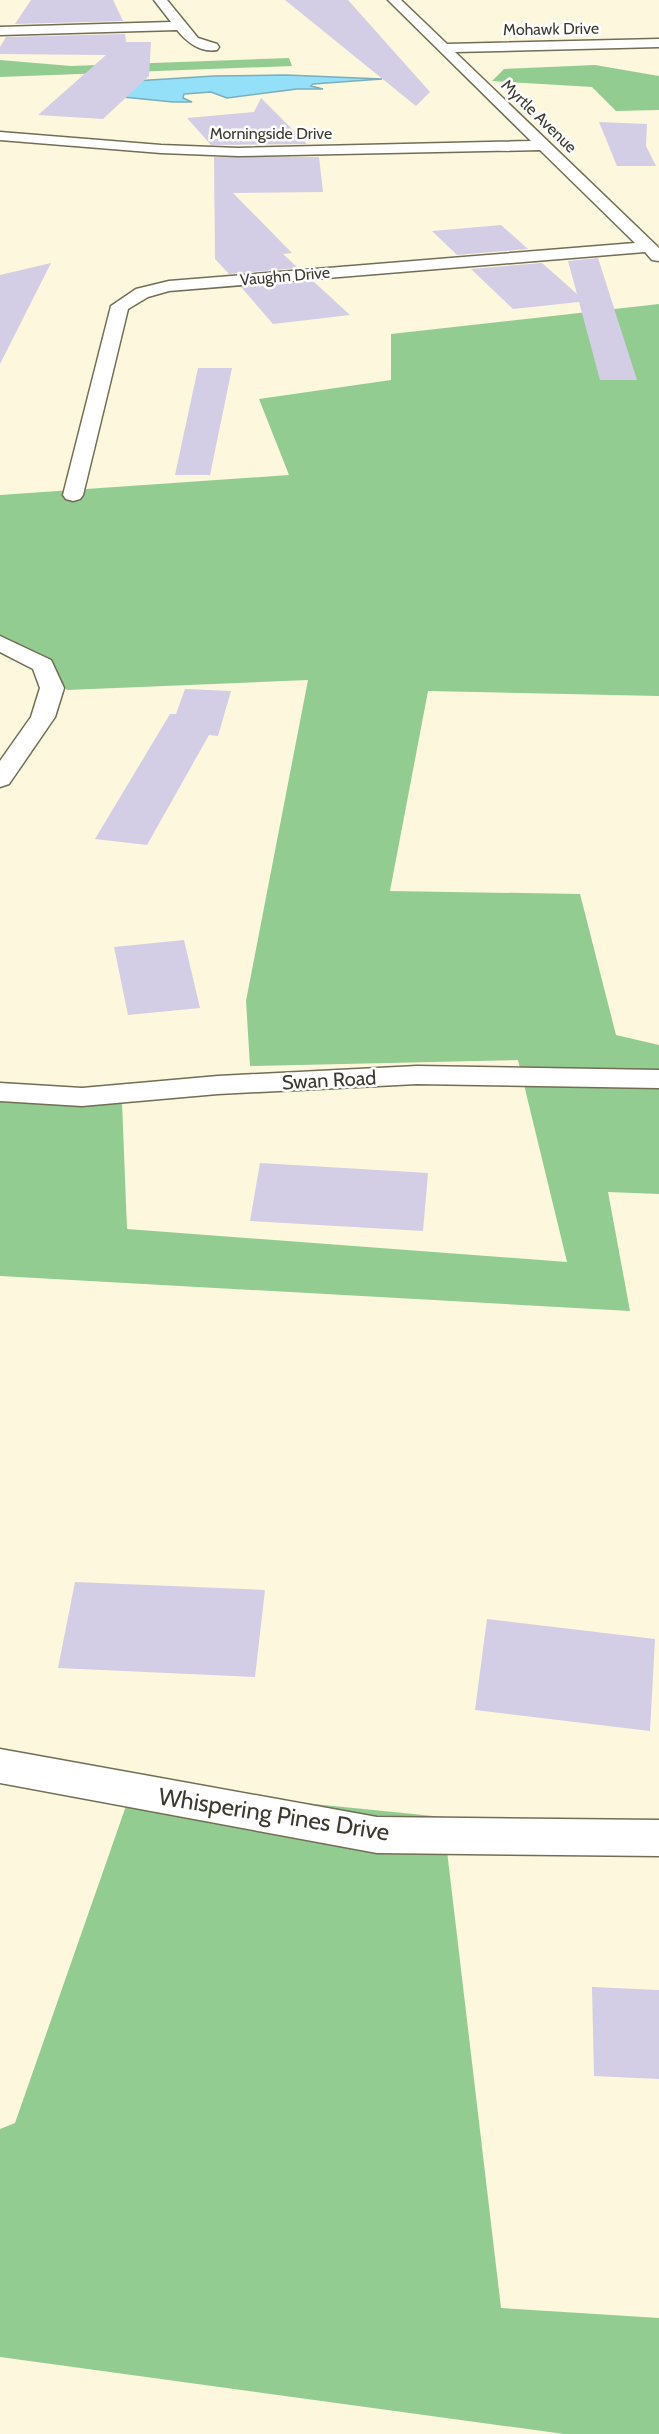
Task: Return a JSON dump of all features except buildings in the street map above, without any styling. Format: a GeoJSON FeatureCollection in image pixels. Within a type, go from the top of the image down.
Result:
{"type":"FeatureCollection","features":[{"type":"Feature","properties":{"kind":"street"},"geometry":{"type":"LineString","coordinates":[[160,0],[193,41],[212,47]]}},
{"type":"Feature","properties":{"kind":"street","name":"Myrtle Avenue"},"geometry":{"type":"LineString","coordinates":[[393,0],[653,252]]}},
{"type":"Feature","properties":{"kind":"street"},"geometry":{"type":"LineString","coordinates":[[0,32],[180,26]]}},
{"type":"Feature","properties":{"kind":"street","name":"Mohawk Drive"},"geometry":{"type":"LineString","coordinates":[[443,48],[659,43]]}},
{"type":"Feature","properties":{"kind":"street","name":"Morningside Drive"},"geometry":{"type":"LineString","coordinates":[[0,136],[161,149],[238,152],[543,145]]}},
{"type":"Feature","properties":{"kind":"street","name":"Vaughn Drive"},"geometry":{"type":"LineString","coordinates":[[73,495],[120,306],[142,293],[169,286],[653,252]]}},
{"type":"Feature","properties":{"kind":"street"},"geometry":{"type":"LineString","coordinates":[[0,643],[43,665],[52,688],[43,717],[0,778]]}},
{"type":"Feature","properties":{"kind":"street","name":"Swan Road"},"geometry":{"type":"LineString","coordinates":[[0,1092],[82,1097],[218,1085],[417,1075],[659,1078]]}},
{"type":"Feature","properties":{"kind":"street","name":"Whispering Pines Drive"},"geometry":{"type":"LineString","coordinates":[[0,1766],[377,1835],[659,1838]]}},
{"type":"Feature","properties":{"kind":"green space"},"geometry":{"type":"Polygon","coordinates":[[[289,58],[292,66],[0,77],[0,60],[71,66],[289,58]]]}},
{"type":"Feature","properties":{"kind":"green space"},"geometry":{"type":"Polygon","coordinates":[[[595,65],[659,76],[659,110],[616,111],[592,87],[492,81],[504,69],[595,65]]]}},
{"type":"Feature","properties":{"kind":"green space"},"geometry":{"type":"Polygon","coordinates":[[[659,304],[659,696],[428,691],[390,891],[580,894],[616,1035],[659,1045],[659,1194],[608,1192],[630,1311],[0,1276],[0,1099],[122,1102],[127,1229],[567,1262],[518,1060],[250,1066],[246,1001],[308,680],[67,690],[37,652],[0,640],[0,495],[289,475],[259,399],[391,380],[391,334],[659,304]]]}},
{"type":"Feature","properties":{"kind":"green space"},"geometry":{"type":"Polygon","coordinates":[[[133,1786],[443,1817],[501,2308],[659,2318],[659,2434],[564,2434],[0,2357],[0,2129],[15,2123],[133,1786]]]}},
{"type":"Feature","properties":{"kind":"water"},"geometry":{"type":"Polygon","coordinates":[[[286,75],[382,79],[313,84],[311,86],[323,89],[297,89],[227,98],[211,92],[184,94],[183,98],[192,102],[123,97],[119,82],[214,76],[286,75]]]}}]}
